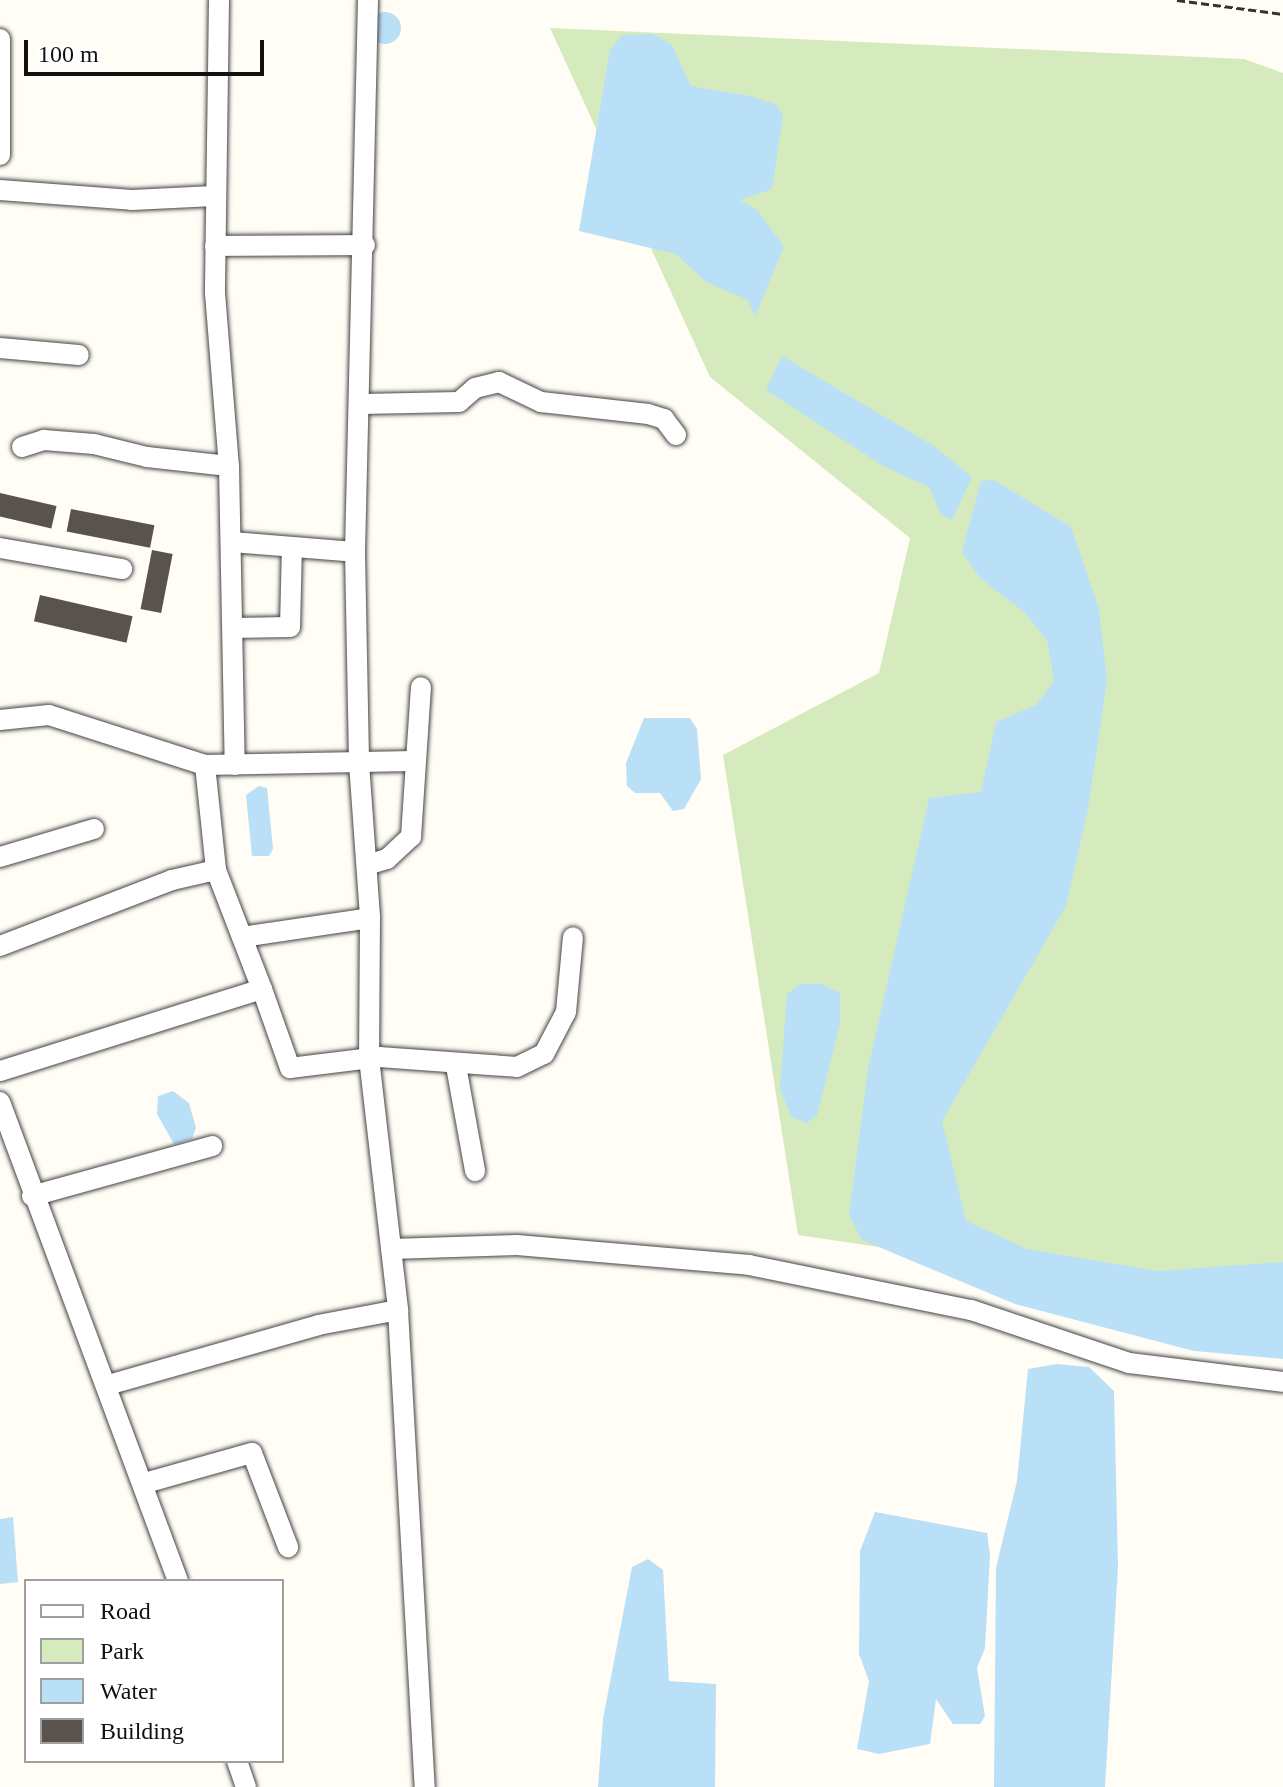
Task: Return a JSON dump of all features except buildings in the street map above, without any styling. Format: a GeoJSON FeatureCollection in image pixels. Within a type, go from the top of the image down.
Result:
{"type":"FeatureCollection","features":[{"type":"Feature","properties":{"kind":"street"},"geometry":{"type":"LineString","coordinates":[[219,0],[215,246],[232,542],[235,765]]}},
{"type":"Feature","properties":{"kind":"street"},"geometry":{"type":"LineString","coordinates":[[368,0],[362,404],[355,552],[359,763],[370,918],[369,1058],[398,1310],[425,1787]]}},
{"type":"Feature","properties":{"kind":"street"},"geometry":{"type":"LineString","coordinates":[[0,39],[0,155]]}},
{"type":"Feature","properties":{"kind":"street"},"geometry":{"type":"LineString","coordinates":[[0,190],[123,200],[214,196]]}},
{"type":"Feature","properties":{"kind":"street"},"geometry":{"type":"LineString","coordinates":[[215,246],[365,245]]}},
{"type":"Feature","properties":{"kind":"street"},"geometry":{"type":"LineString","coordinates":[[0,348],[79,355]]}},
{"type":"Feature","properties":{"kind":"street"},"geometry":{"type":"LineString","coordinates":[[362,404],[459,402],[475,388],[499,382],[541,402],[648,414],[664,419],[676,435]]}},
{"type":"Feature","properties":{"kind":"street"},"geometry":{"type":"LineString","coordinates":[[22,447],[44,440],[94,444],[147,457],[229,466]]}},
{"type":"Feature","properties":{"kind":"street"},"geometry":{"type":"LineString","coordinates":[[232,542],[355,552]]}},
{"type":"Feature","properties":{"kind":"street"},"geometry":{"type":"LineString","coordinates":[[233,628],[290,627],[292,547]]}},
{"type":"Feature","properties":{"kind":"street"},"geometry":{"type":"LineString","coordinates":[[0,548],[122,569]]}},
{"type":"Feature","properties":{"kind":"street"},"geometry":{"type":"LineString","coordinates":[[367,865],[387,859],[411,837],[413,761],[421,687]]}},
{"type":"Feature","properties":{"kind":"street"},"geometry":{"type":"LineString","coordinates":[[0,720],[49,715],[205,765],[413,761]]}},
{"type":"Feature","properties":{"kind":"street"},"geometry":{"type":"LineString","coordinates":[[205,765],[216,870],[290,1068],[369,1058],[456,1066],[517,1067],[544,1054],[571,996],[573,937]]}},
{"type":"Feature","properties":{"kind":"street"},"geometry":{"type":"LineString","coordinates":[[0,857],[94,829]]}},
{"type":"Feature","properties":{"kind":"street"},"geometry":{"type":"LineString","coordinates":[[0,946],[172,880],[216,870]]}},
{"type":"Feature","properties":{"kind":"street"},"geometry":{"type":"LineString","coordinates":[[242,937],[370,918]]}},
{"type":"Feature","properties":{"kind":"street"},"geometry":{"type":"LineString","coordinates":[[0,1071],[262,989]]}},
{"type":"Feature","properties":{"kind":"street"},"geometry":{"type":"LineString","coordinates":[[456,1066],[475,1171]]}},
{"type":"Feature","properties":{"kind":"street"},"geometry":{"type":"LineString","coordinates":[[0,1102],[32,1196],[145,1483],[177,1579]]}},
{"type":"Feature","properties":{"kind":"street"},"geometry":{"type":"LineString","coordinates":[[32,1196],[212,1146]]}},
{"type":"Feature","properties":{"kind":"street"},"geometry":{"type":"LineString","coordinates":[[391,1249],[517,1245],[749,1265],[971,1310],[1129,1363],[1283,1382]]}},
{"type":"Feature","properties":{"kind":"street"},"geometry":{"type":"LineString","coordinates":[[108,1385],[318,1325],[398,1310]]}},
{"type":"Feature","properties":{"kind":"street"},"geometry":{"type":"LineString","coordinates":[[145,1483],[252,1453],[288,1547]]}},
{"type":"Feature","properties":{"kind":"street"},"geometry":{"type":"LineString","coordinates":[[238,1763],[246,1787]]}},
{"type":"Feature","properties":{"kind":"path"},"geometry":{"type":"LineString","coordinates":[[1177,0],[1283,14]]}},
{"type":"Feature","properties":{"kind":"green space"},"geometry":{"type":"Polygon","coordinates":[[[550,28],[1244,59],[1283,73],[1283,1307],[798,1235],[723,755],[879,673],[910,538],[710,377],[550,28]]]}},
{"type":"Feature","properties":{"kind":"water"},"geometry":{"type":"Polygon","coordinates":[[[385,12],[396,17],[401,28],[396,39],[385,44],[374,39],[369,28],[374,17],[385,12]]]}},
{"type":"Feature","properties":{"kind":"water"},"geometry":{"type":"Polygon","coordinates":[[[653,34],[672,45],[691,86],[750,96],[777,105],[783,115],[772,189],[740,200],[758,211],[784,247],[755,316],[748,300],[706,282],[676,254],[579,231],[610,50],[622,35],[653,34]]]}},
{"type":"Feature","properties":{"kind":"water"},"geometry":{"type":"Polygon","coordinates":[[[782,356],[934,446],[972,477],[952,520],[941,515],[929,487],[883,466],[766,390],[782,356]]]}},
{"type":"Feature","properties":{"kind":"water"},"geometry":{"type":"Polygon","coordinates":[[[994,480],[1071,527],[1099,609],[1107,681],[1088,809],[1066,906],[942,1121],[966,1221],[1027,1249],[1157,1271],[1283,1262],[1283,1359],[1194,1351],[1015,1304],[862,1240],[849,1215],[868,1069],[929,798],[981,792],[996,722],[1036,705],[1054,681],[1047,640],[1023,611],[980,578],[962,552],[981,481],[994,480]]]}},
{"type":"Feature","properties":{"kind":"water"},"geometry":{"type":"Polygon","coordinates":[[[644,718],[690,718],[697,729],[701,779],[684,809],[673,811],[660,793],[635,793],[627,786],[626,763],[644,718]]]}},
{"type":"Feature","properties":{"kind":"water"},"geometry":{"type":"Polygon","coordinates":[[[259,786],[267,788],[273,849],[269,856],[252,856],[246,795],[259,786]]]}},
{"type":"Feature","properties":{"kind":"water"},"geometry":{"type":"Polygon","coordinates":[[[800,984],[822,984],[840,993],[840,1023],[817,1115],[807,1123],[791,1117],[780,1088],[787,994],[800,984]]]}},
{"type":"Feature","properties":{"kind":"water"},"geometry":{"type":"Polygon","coordinates":[[[173,1091],[189,1103],[196,1128],[192,1139],[174,1144],[157,1114],[158,1096],[173,1091]]]}},
{"type":"Feature","properties":{"kind":"water"},"geometry":{"type":"Polygon","coordinates":[[[1057,1364],[1089,1367],[1114,1391],[1118,1567],[1105,1787],[994,1787],[996,1568],[1017,1481],[1028,1369],[1057,1364]]]}},
{"type":"Feature","properties":{"kind":"water"},"geometry":{"type":"Polygon","coordinates":[[[875,1512],[987,1533],[990,1555],[985,1648],[977,1668],[985,1716],[980,1724],[953,1724],[936,1699],[930,1744],[879,1754],[857,1749],[869,1681],[859,1654],[860,1551],[875,1512]]]}},
{"type":"Feature","properties":{"kind":"water"},"geometry":{"type":"Polygon","coordinates":[[[13,1517],[18,1582],[0,1584],[0,1519],[13,1517]]]}},
{"type":"Feature","properties":{"kind":"water"},"geometry":{"type":"Polygon","coordinates":[[[648,1559],[663,1570],[669,1681],[716,1684],[715,1787],[598,1787],[603,1719],[632,1567],[648,1559]]]}}]}
